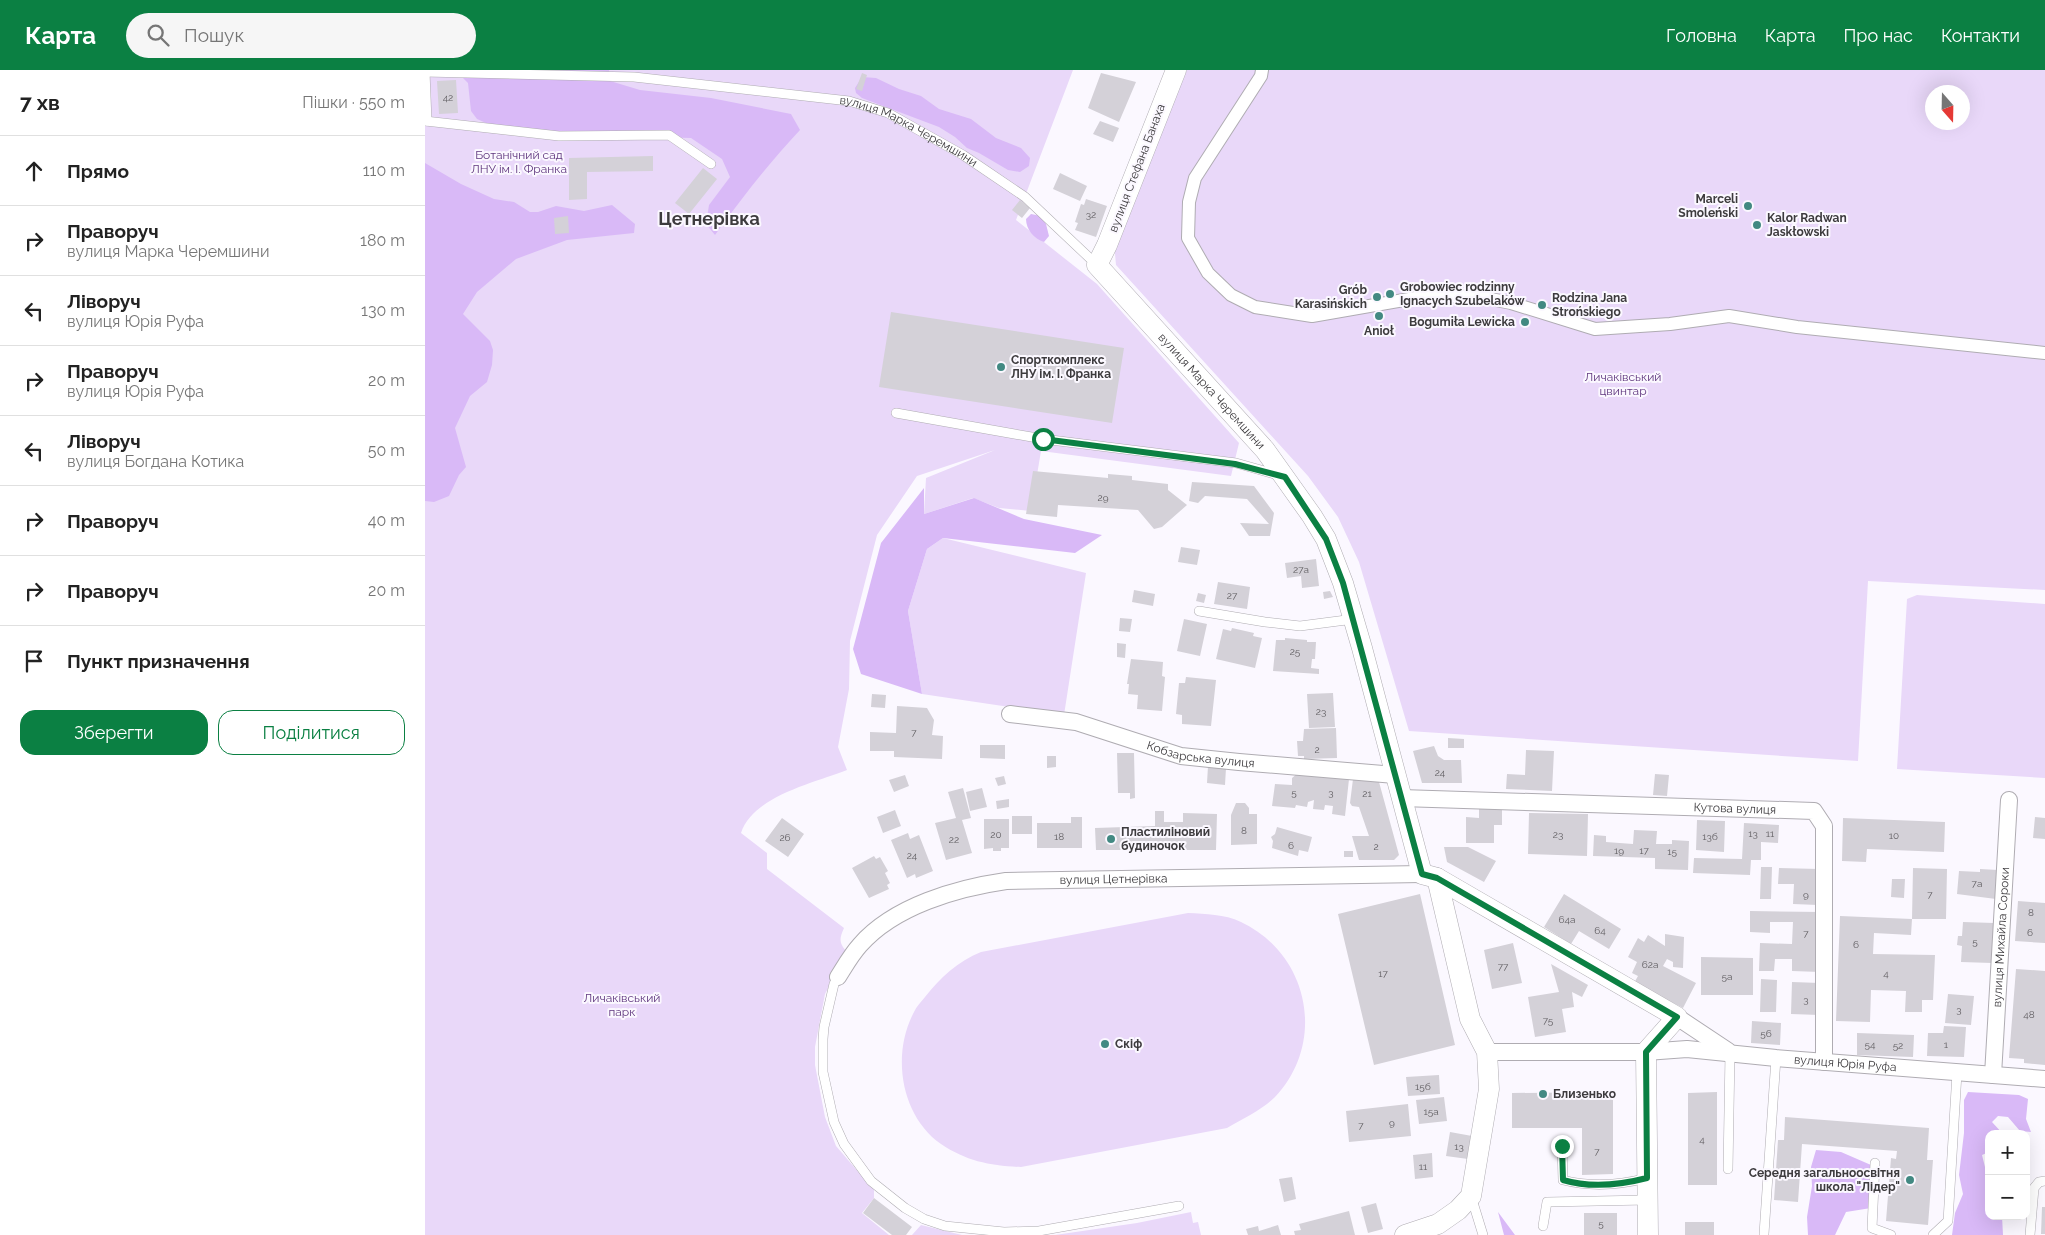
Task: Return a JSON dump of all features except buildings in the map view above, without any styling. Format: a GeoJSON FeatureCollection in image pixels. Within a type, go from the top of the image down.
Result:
{"type":"FeatureCollection","features":[{"type":"Feature","properties":{"kind":"street","name":"вулиця Стефана Банаха"},"geometry":{"type":"LineString","coordinates":[[1097,265],[1107,245],[1176,70]]}},
{"type":"Feature","properties":{"kind":"street"},"geometry":{"type":"LineString","coordinates":[[1262,70],[1261,76],[1195,178],[1189,202],[1188,238],[1208,272],[1231,295],[1255,307],[1312,316],[1421,296],[1475,296],[1511,303],[1595,329],[1670,324],[1729,316],[1797,327],[2045,354]]}},
{"type":"Feature","properties":{"kind":"street","name":"вулиця Марка Черемшини"},"geometry":{"type":"LineString","coordinates":[[1097,265],[1245,427],[1285,477],[1326,539],[1343,583],[1354,619],[1401,798],[1429,876],[1470,1019],[1487,1052],[1489,1089],[1471,1196]]}},
{"type":"Feature","properties":{"kind":"street","name":"Кобзарська вулиця"},"geometry":{"type":"LineString","coordinates":[[1010,714],[1076,722],[1181,756],[1395,775]]}},
{"type":"Feature","properties":{"kind":"street","name":"Кутова вулиця"},"geometry":{"type":"LineString","coordinates":[[1401,798],[1814,811],[1824,826],[1824,1062]]}},
{"type":"Feature","properties":{"kind":"street","name":"вулиця Михайла Сороки"},"geometry":{"type":"LineString","coordinates":[[1993,1075],[2009,800]]}},
{"type":"Feature","properties":{"kind":"street"},"geometry":{"type":"LineString","coordinates":[[1429,876],[1677,1017],[1730,1053]]}},
{"type":"Feature","properties":{"kind":"street","name":"вулиця Цетнерівка"},"geometry":{"type":"LineString","coordinates":[[838,977],[861,944],[893,919],[921,903],[974,885],[1006,881],[1429,876]]}},
{"type":"Feature","properties":{"kind":"street"},"geometry":{"type":"LineString","coordinates":[[1647,1235],[1646,1052],[1677,1017]]}},
{"type":"Feature","properties":{"kind":"street","name":"вулиця Юрія Руфа"},"geometry":{"type":"LineString","coordinates":[[1487,1052],[1646,1052],[1687,1049],[1776,1058],[2045,1079]]}},
{"type":"Feature","properties":{"kind":"street"},"geometry":{"type":"LineString","coordinates":[[1405,1235],[1438,1224],[1458,1210],[1471,1196]]}},
{"type":"Feature","properties":{"kind":"lane","name":"вулиця Марка Черемшини"},"geometry":{"type":"LineString","coordinates":[[425,72],[635,77],[849,101],[889,113],[963,155],[1025,197],[1097,265]]}},
{"type":"Feature","properties":{"kind":"lane"},"geometry":{"type":"LineString","coordinates":[[425,72],[426,121],[559,136],[669,134],[711,164]]}},
{"type":"Feature","properties":{"kind":"lane"},"geometry":{"type":"LineString","coordinates":[[896,413],[1043,439],[1235,464],[1285,477]]}},
{"type":"Feature","properties":{"kind":"lane"},"geometry":{"type":"LineString","coordinates":[[1199,611],[1300,626],[1354,619]]}},
{"type":"Feature","properties":{"kind":"lane"},"geometry":{"type":"LineString","coordinates":[[838,977],[834,984],[823,1039],[823,1072],[834,1122],[844,1144],[871,1181],[905,1208],[923,1219],[945,1226],[1004,1232],[1039,1231],[1179,1206]]}},
{"type":"Feature","properties":{"kind":"lane"},"geometry":{"type":"LineString","coordinates":[[1728,1169],[1730,1053]]}},
{"type":"Feature","properties":{"kind":"lane"},"geometry":{"type":"LineString","coordinates":[[1764,1234],[1776,1058]]}},
{"type":"Feature","properties":{"kind":"lane"},"geometry":{"type":"LineString","coordinates":[[1933,1235],[1949,1221],[1957,1072]]}},
{"type":"Feature","properties":{"kind":"lane"},"geometry":{"type":"LineString","coordinates":[[1562,1146],[1563,1180],[1577,1184],[1626,1183],[1647,1178]]}},
{"type":"Feature","properties":{"kind":"lane"},"geometry":{"type":"LineString","coordinates":[[1875,1163],[1872,1228],[1891,1235]]}},
{"type":"Feature","properties":{"kind":"lane"},"geometry":{"type":"LineString","coordinates":[[2031,1235],[2034,1188],[2039,1182],[2045,1181]]}},
{"type":"Feature","properties":{"kind":"lane"},"geometry":{"type":"LineString","coordinates":[[1471,1196],[1483,1235]]}},
{"type":"Feature","properties":{"kind":"lane"},"geometry":{"type":"LineString","coordinates":[[1543,1226],[1547,1202],[1647,1200]]}},
{"type":"Feature","properties":{"kind":"green space"},"geometry":{"type":"Polygon","coordinates":[[[425,70],[1073,70],[1016,220],[1097,284],[1239,443],[1231,476],[1041,451],[1031,511],[999,508],[973,498],[924,514],[926,478],[995,450],[917,476],[877,535],[850,641],[849,689],[838,747],[847,770],[786,792],[771,800],[758,809],[748,820],[741,833],[767,853],[767,869],[844,928],[841,941],[842,946],[847,952],[825,994],[815,1047],[815,1065],[825,1117],[836,1146],[874,1190],[874,1198],[862,1213],[889,1235],[425,1235],[425,70]]]}},
{"type":"Feature","properties":{"kind":"green space","name":"Личаківський цвинтар"},"geometry":{"type":"Polygon","coordinates":[[[1187,70],[2045,70],[2045,590],[1868,581],[1858,761],[1409,731],[1359,562],[1338,517],[1308,476],[1116,265],[1114,242],[1187,70]]]}},
{"type":"Feature","properties":{"kind":"green space"},"geometry":{"type":"Polygon","coordinates":[[[943,538],[1086,573],[1064,715],[922,694],[908,611],[927,549],[943,538]]]}},
{"type":"Feature","properties":{"kind":"green space"},"geometry":{"type":"Polygon","coordinates":[[[1917,595],[2045,604],[2045,778],[1897,769],[1907,599],[1917,595]]]}},
{"type":"Feature","properties":{"kind":"green space","name":"Скіф"},"geometry":{"type":"Polygon","coordinates":[[[1188,913],[1222,916],[1241,922],[1264,936],[1282,955],[1295,977],[1303,1001],[1305,1026],[1301,1051],[1291,1075],[1270,1102],[1227,1128],[1021,1167],[989,1164],[960,1155],[941,1144],[927,1132],[917,1118],[904,1084],[903,1047],[907,1029],[916,1008],[950,971],[965,960],[981,952],[1188,913]]]}},
{"type":"Feature","properties":{"kind":"green space"},"geometry":{"type":"Polygon","coordinates":[[[1191,1212],[1193,1223],[1198,1222],[1201,1235],[1055,1235],[1137,1223],[1191,1212]]]}},
{"type":"Feature","properties":{"kind":"green space"},"geometry":{"type":"Polygon","coordinates":[[[921,1225],[962,1235],[912,1235],[921,1225]]]}},
{"type":"Feature","properties":{"kind":"shaded area"},"geometry":{"type":"Polygon","coordinates":[[[455,70],[609,70],[610,81],[640,90],[711,98],[791,114],[800,130],[777,155],[715,235],[706,224],[709,205],[730,177],[722,159],[691,138],[509,133],[477,119],[471,111],[468,83],[455,70]]]}},
{"type":"Feature","properties":{"kind":"shaded area"},"geometry":{"type":"Polygon","coordinates":[[[862,77],[876,78],[899,89],[921,96],[939,109],[971,119],[996,138],[1021,148],[1030,158],[1029,166],[1020,172],[1008,170],[967,148],[955,137],[939,127],[862,98],[856,93],[855,88],[862,77]]]}},
{"type":"Feature","properties":{"kind":"shaded area"},"geometry":{"type":"Polygon","coordinates":[[[425,163],[461,184],[494,199],[514,202],[530,212],[538,212],[556,206],[584,211],[612,205],[635,224],[634,233],[567,240],[516,259],[477,292],[463,314],[490,341],[493,350],[492,365],[487,382],[470,396],[455,428],[466,467],[459,475],[449,496],[434,502],[425,501],[425,163]]]}},
{"type":"Feature","properties":{"kind":"shaded area"},"geometry":{"type":"Polygon","coordinates":[[[1031,214],[1041,216],[1046,224],[1049,236],[1044,242],[1034,236],[1027,226],[1026,219],[1031,214]]]}},
{"type":"Feature","properties":{"kind":"shaded area"},"geometry":{"type":"Polygon","coordinates":[[[924,488],[924,514],[974,498],[1024,519],[1102,535],[1075,553],[943,538],[927,549],[908,611],[922,694],[861,674],[853,649],[881,543],[924,488]]]}},
{"type":"Feature","properties":{"kind":"shaded area"},"geometry":{"type":"Polygon","coordinates":[[[1968,1092],[2019,1095],[2028,1099],[2026,1119],[2031,1132],[2030,1130],[2019,1130],[2008,1117],[1998,1116],[1992,1122],[1999,1130],[1985,1130],[1985,1154],[1982,1155],[1985,1167],[1985,1220],[2002,1220],[2003,1235],[1952,1235],[1955,1213],[1963,1194],[1959,1175],[1964,1133],[1964,1100],[1968,1092]]]}},
{"type":"Feature","properties":{"kind":"shaded area"},"geometry":{"type":"Polygon","coordinates":[[[1816,1150],[1841,1152],[1871,1165],[1871,1208],[1846,1212],[1835,1235],[1808,1235],[1807,1217],[1812,1186],[1811,1167],[1816,1150]]]}},
{"type":"Feature","properties":{"kind":"shaded area"},"geometry":{"type":"Polygon","coordinates":[[[1498,1212],[1515,1235],[1504,1235],[1498,1212]]]}},
{"type":"Feature","properties":{"kind":"place","name":"Marceli Smoleński"},"geometry":{"type":"Point","coordinates":[1748,206]}},
{"type":"Feature","properties":{"kind":"place","name":"Kalor Radwan Jaskłowski"},"geometry":{"type":"Point","coordinates":[1757,225]}},
{"type":"Feature","properties":{"kind":"place","name":"Grobowiec rodzinny Ignacych Szubelaków"},"geometry":{"type":"Point","coordinates":[1390,294]}},
{"type":"Feature","properties":{"kind":"place","name":"Grób Karasińskich"},"geometry":{"type":"Point","coordinates":[1377,297]}},
{"type":"Feature","properties":{"kind":"place","name":"Rodzina Jana Strońskiego"},"geometry":{"type":"Point","coordinates":[1542,305]}},
{"type":"Feature","properties":{"kind":"place","name":"Anioł"},"geometry":{"type":"Point","coordinates":[1379,316]}},
{"type":"Feature","properties":{"kind":"place","name":"Bogumiła Lewicka"},"geometry":{"type":"Point","coordinates":[1525,322]}},
{"type":"Feature","properties":{"kind":"place","name":"Спорткомплекс ЛНУ ім. І. Франка"},"geometry":{"type":"Point","coordinates":[1001,367]}},
{"type":"Feature","properties":{"kind":"place","name":"Пластиліновий будиночок"},"geometry":{"type":"Point","coordinates":[1111,839]}},
{"type":"Feature","properties":{"kind":"place","name":"Скіф"},"geometry":{"type":"Point","coordinates":[1105,1044]}},
{"type":"Feature","properties":{"kind":"place","name":"Близенько"},"geometry":{"type":"Point","coordinates":[1543,1094]}},
{"type":"Feature","properties":{"kind":"place","name":"Середня загальноосвітня школа \"Лідер\""},"geometry":{"type":"Point","coordinates":[1910,1180]}},
{"type":"Feature","properties":{"kind":"district","name":"Цетнерівка"},"geometry":{"type":"Point","coordinates":[709,219]}},
{"type":"Feature","properties":{"kind":"route"},"geometry":{"type":"LineString","coordinates":[[1043,439],[1235,464],[1285,477],[1326,539],[1343,583],[1422,874],[1437,878],[1677,1017],[1646,1052],[1647,1178],[1626,1183],[1577,1184],[1563,1180],[1562,1146]]}},
{"type":"Feature","properties":{"kind":"park label","name":"Ботанічний сад ЛНУ ім. І. Франка"},"geometry":{"type":"Point","coordinates":[519,162]}},
{"type":"Feature","properties":{"kind":"park label","name":"Личаківський парк"},"geometry":{"type":"Point","coordinates":[622,1005]}}]}
